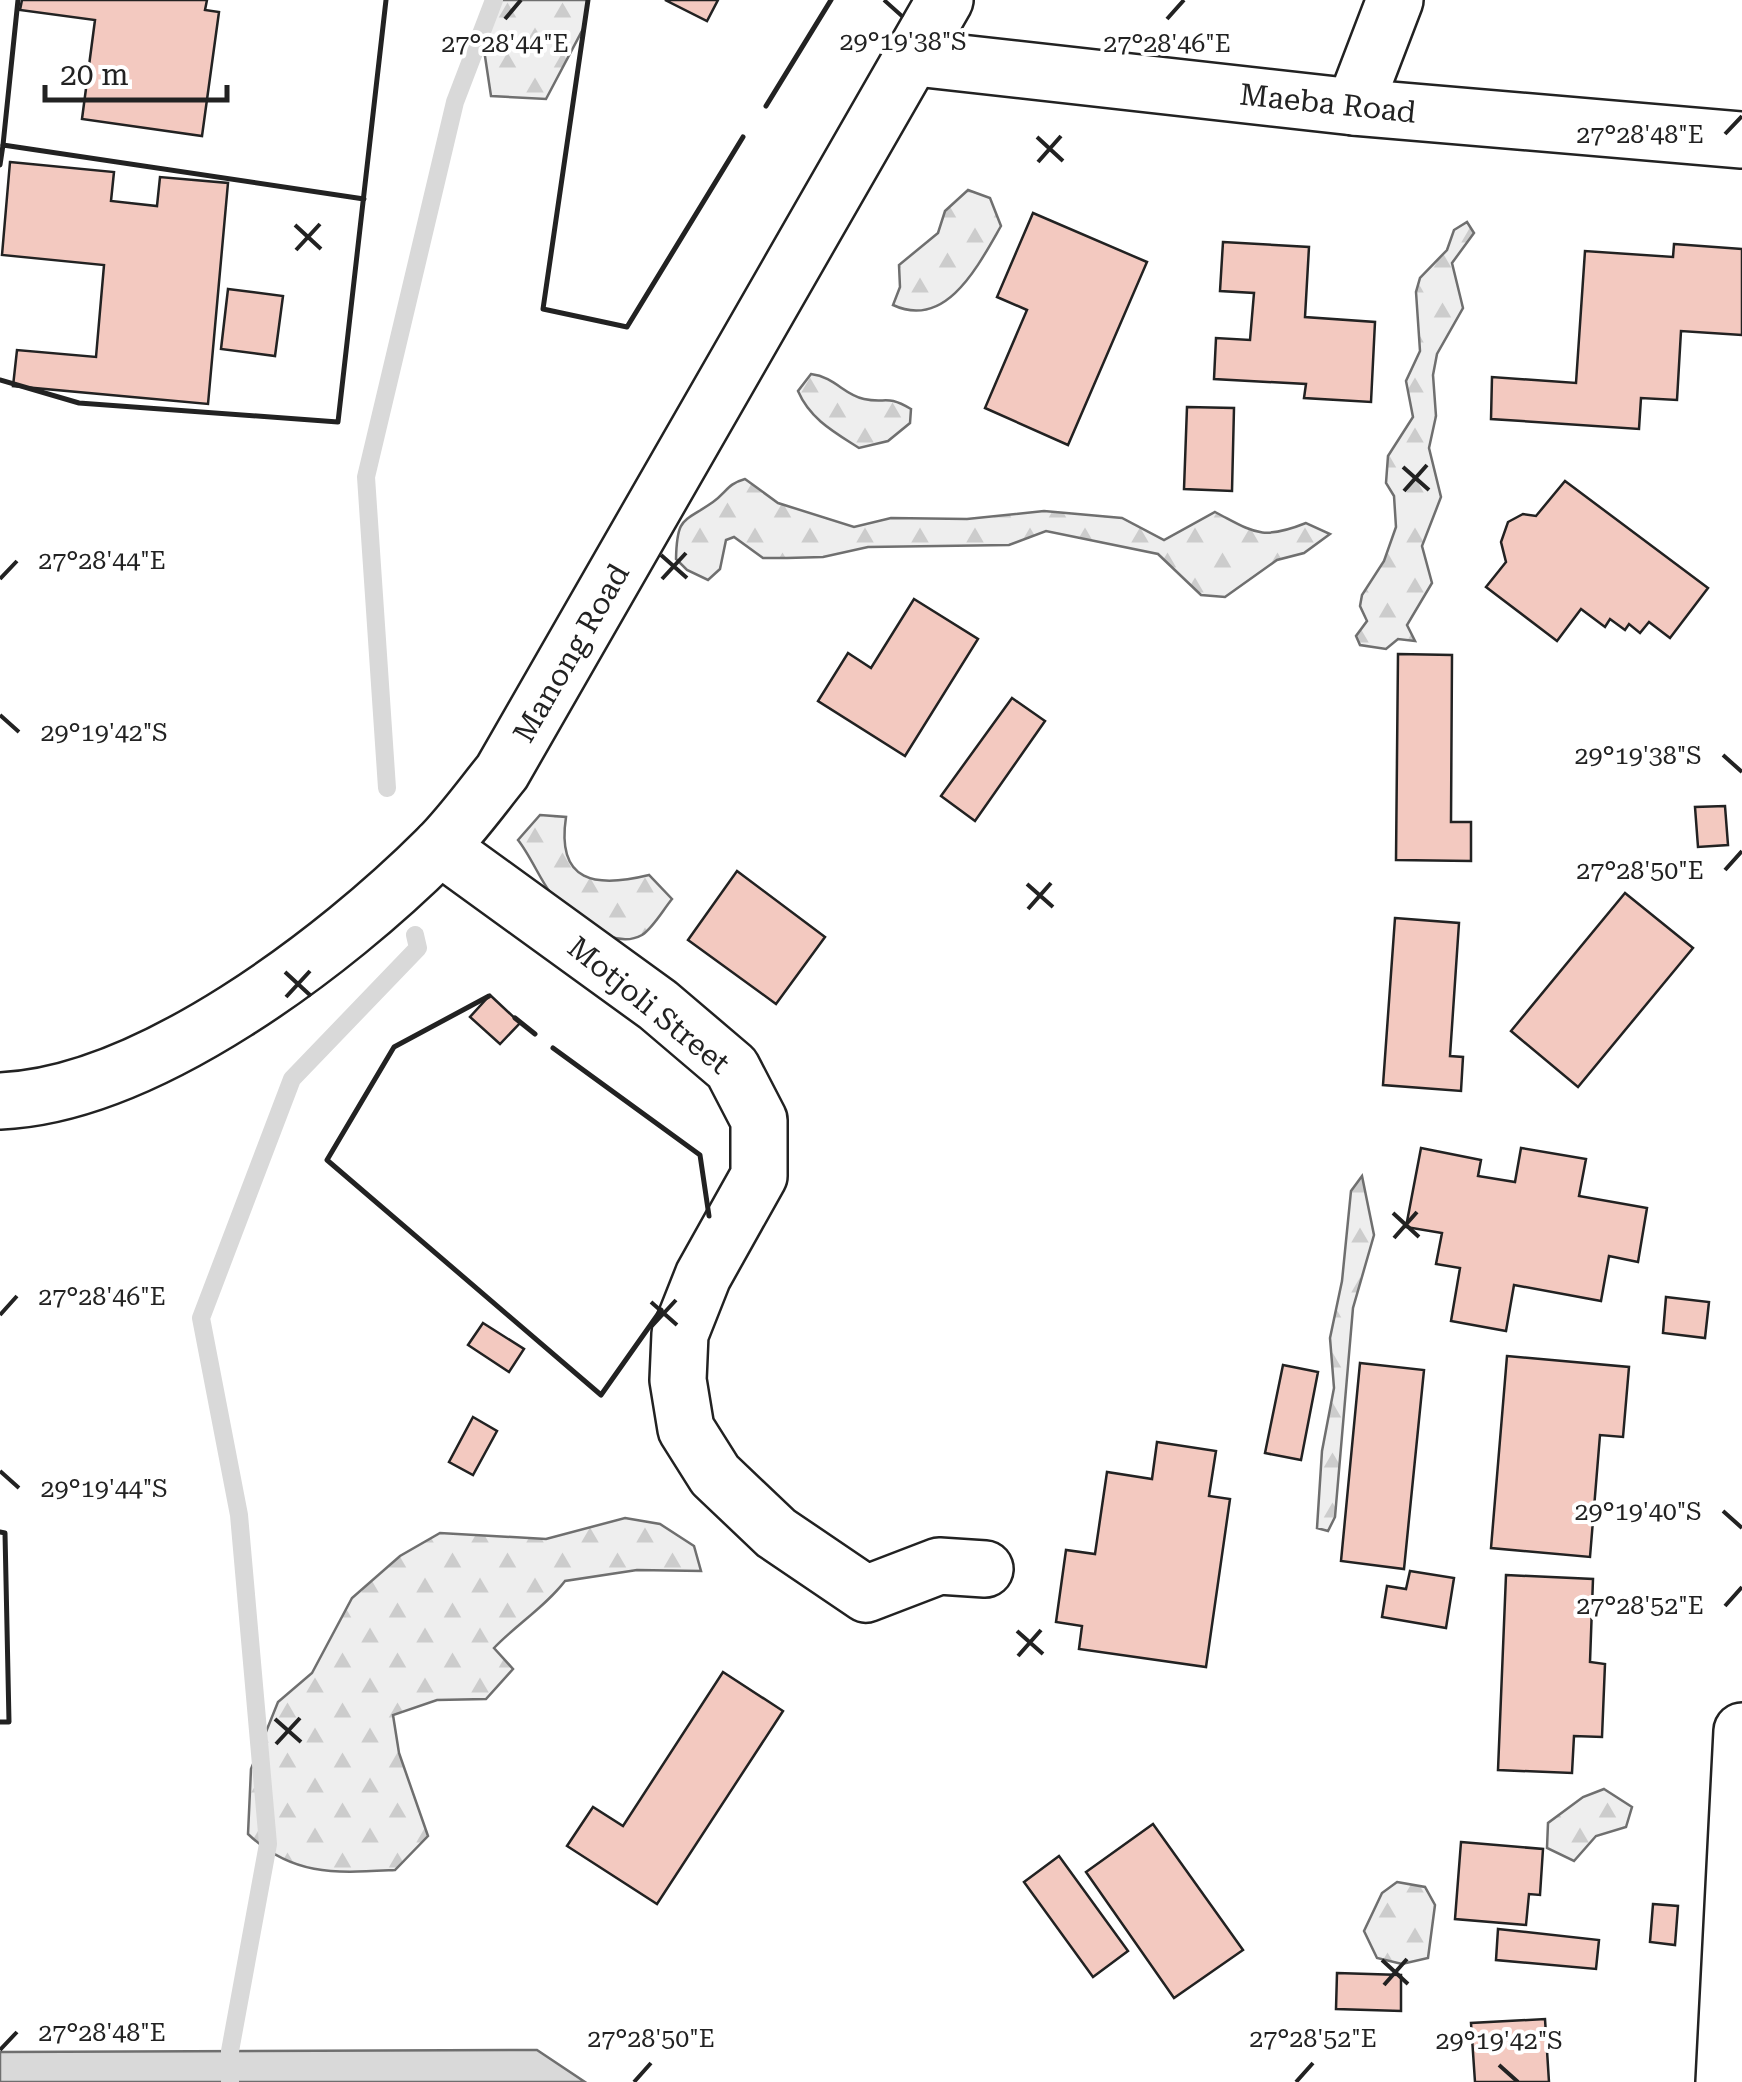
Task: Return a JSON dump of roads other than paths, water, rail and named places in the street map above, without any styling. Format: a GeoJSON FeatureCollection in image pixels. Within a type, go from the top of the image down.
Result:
{"type":"FeatureCollection","features":[{"type":"Feature","properties":{"kind":"street","name":"Manong Road"},"geometry":{"type":"LineString","coordinates":[[0,1100],[24,1100],[101,1081],[209,1027],[296,968],[440,847],[502,772],[946,0]]}},
{"type":"Feature","properties":{"kind":"street"},"geometry":{"type":"LineString","coordinates":[[1354,107],[1396,0]]}},
{"type":"Feature","properties":{"kind":"street","name":"Maeba Road"},"geometry":{"type":"LineString","coordinates":[[916,58],[1354,107],[1742,140]]}},
{"type":"Feature","properties":{"kind":"street","name":"Motjoli Street"},"geometry":{"type":"LineString","coordinates":[[440,847],[658,1005],[732,1068],[759,1120],[758,1176],[703,1276],[680,1334],[678,1380],[686,1429],[715,1475],[776,1533],[866,1594],[938,1566],[985,1570]]}},
{"type":"Feature","properties":{"kind":"street"},"geometry":{"type":"LineString","coordinates":[[1724,2082],[1742,1731]]}},
{"type":"Feature","properties":{"kind":"waterway"},"geometry":{"type":"LineString","coordinates":[[387,788],[366,477],[455,102],[494,0]]}},
{"type":"Feature","properties":{"kind":"waterway"},"geometry":{"type":"LineString","coordinates":[[230,2082],[230,2051],[268,1844],[239,1515],[201,1318],[292,1079],[418,948],[415,935]]}}]}
